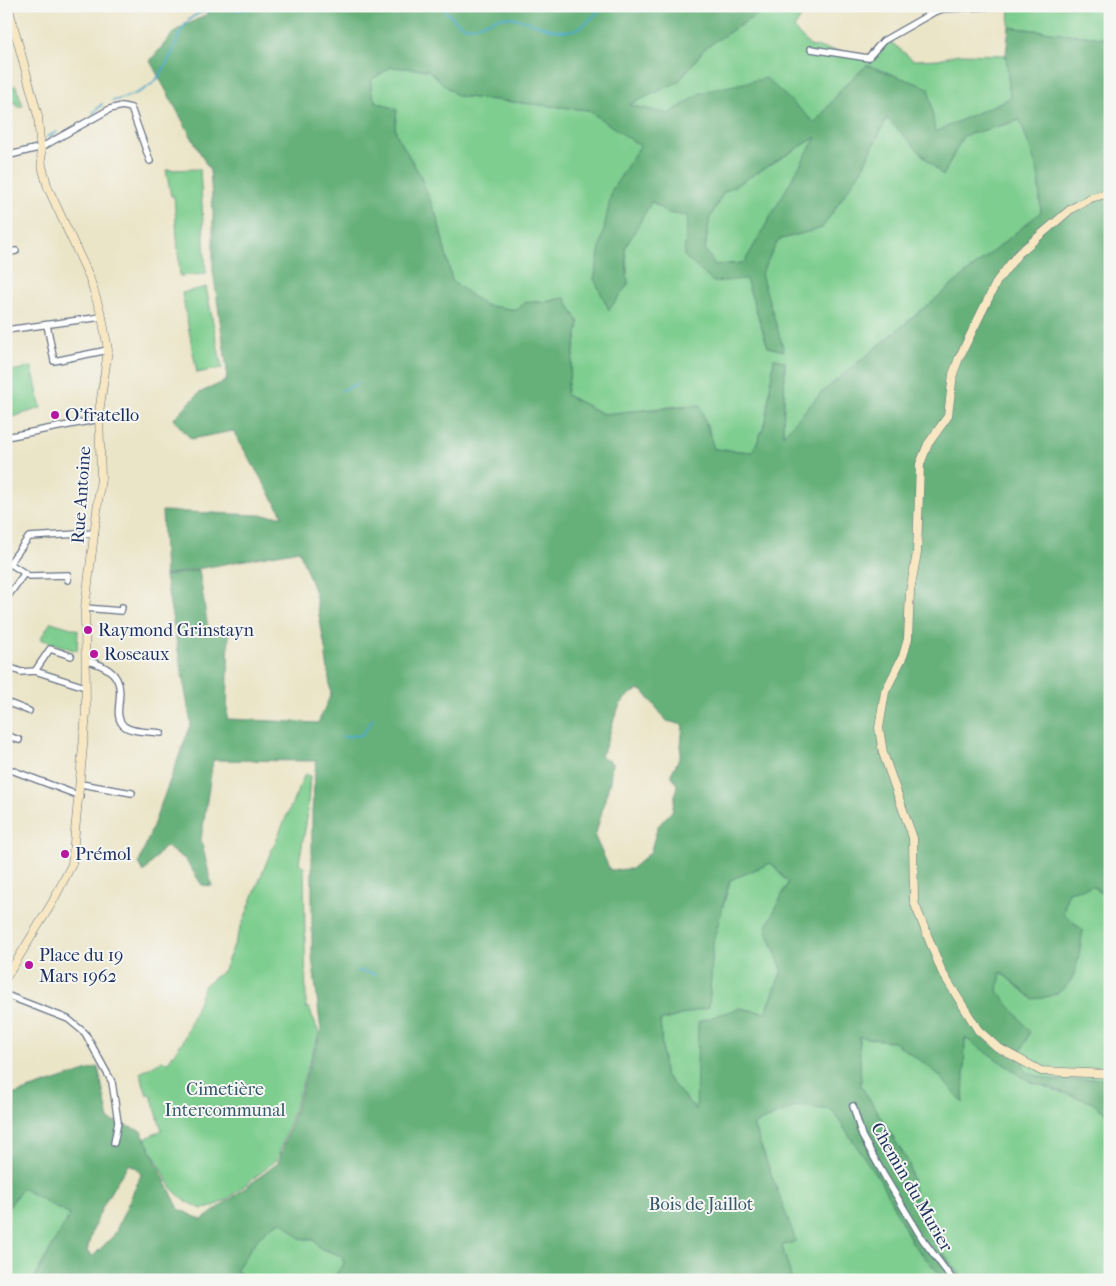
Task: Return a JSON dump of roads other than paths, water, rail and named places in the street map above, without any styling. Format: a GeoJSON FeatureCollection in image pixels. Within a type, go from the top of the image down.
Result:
{"type":"FeatureCollection","features":[{"type":"Feature","properties":{"kind":"street","name":"Rue Antoine"},"geometry":{"type":"LineString","coordinates":[[6,978],[52,903],[72,864],[80,796],[86,714],[85,608],[101,478],[100,419],[108,350],[102,317],[89,276],[48,188],[42,166],[42,147],[38,116],[8,6]]}},
{"type":"Feature","properties":{"kind":"street"},"geometry":{"type":"LineString","coordinates":[[811,49],[868,58],[883,40],[934,12],[943,9],[1004,6]]}},
{"type":"Feature","properties":{"kind":"street"},"geometry":{"type":"LineString","coordinates":[[6,156],[42,147],[110,109],[122,106],[131,108],[150,161]]}},
{"type":"Feature","properties":{"kind":"street"},"geometry":{"type":"LineString","coordinates":[[1110,193],[1084,202],[1066,213],[1019,252],[1004,270],[992,289],[956,363],[949,413],[942,426],[925,448],[920,464],[917,553],[910,591],[908,639],[903,656],[885,692],[879,720],[881,745],[913,838],[914,902],[946,980],[978,1030],[990,1042],[1041,1070],[1110,1074]]}},
{"type":"Feature","properties":{"kind":"street"},"geometry":{"type":"LineString","coordinates":[[6,253],[16,251]]}},
{"type":"Feature","properties":{"kind":"street"},"geometry":{"type":"LineString","coordinates":[[6,330],[102,317]]}},
{"type":"Feature","properties":{"kind":"street"},"geometry":{"type":"LineString","coordinates":[[47,325],[54,360],[108,350]]}},
{"type":"Feature","properties":{"kind":"street"},"geometry":{"type":"LineString","coordinates":[[6,438],[100,419]]}},
{"type":"Feature","properties":{"kind":"street"},"geometry":{"type":"LineString","coordinates":[[68,580],[68,575],[29,576],[7,564],[25,541],[34,535],[95,533]]}},
{"type":"Feature","properties":{"kind":"street"},"geometry":{"type":"LineString","coordinates":[[6,599],[24,574]]}},
{"type":"Feature","properties":{"kind":"street"},"geometry":{"type":"LineString","coordinates":[[85,608],[121,611],[122,607]]}},
{"type":"Feature","properties":{"kind":"street"},"geometry":{"type":"LineString","coordinates":[[35,671],[50,649],[70,656]]}},
{"type":"Feature","properties":{"kind":"street"},"geometry":{"type":"LineString","coordinates":[[85,660],[106,669],[117,680],[121,694],[118,717],[124,726],[134,730],[162,733]]}},
{"type":"Feature","properties":{"kind":"street"},"geometry":{"type":"LineString","coordinates":[[6,666],[21,672],[35,671],[85,687]]}},
{"type":"Feature","properties":{"kind":"street"},"geometry":{"type":"LineString","coordinates":[[6,702],[29,712]]}},
{"type":"Feature","properties":{"kind":"street"},"geometry":{"type":"LineString","coordinates":[[6,734],[19,740]]}},
{"type":"Feature","properties":{"kind":"street"},"geometry":{"type":"LineString","coordinates":[[6,768],[80,796]]}},
{"type":"Feature","properties":{"kind":"street"},"geometry":{"type":"LineString","coordinates":[[81,784],[132,793]]}},
{"type":"Feature","properties":{"kind":"street"},"geometry":{"type":"LineString","coordinates":[[6,995],[68,1019],[85,1033],[112,1082],[118,1121],[114,1143]]}},
{"type":"Feature","properties":{"kind":"street","name":"Chemin du Murier"},"geometry":{"type":"LineString","coordinates":[[853,1106],[862,1136],[885,1177],[923,1240],[953,1280]]}},
{"type":"Feature","properties":{"kind":"waterway"},"geometry":{"type":"LineString","coordinates":[[112,101],[136,94],[152,84],[164,69],[181,31],[190,19],[197,14],[205,11],[242,10],[260,6]]}},
{"type":"Feature","properties":{"kind":"waterway"},"geometry":{"type":"LineString","coordinates":[[441,6],[457,22],[464,26],[478,25],[504,17],[521,19],[548,28],[565,31],[578,29],[604,6]]}},
{"type":"Feature","properties":{"kind":"waterway"},"geometry":{"type":"LineString","coordinates":[[93,113],[102,104]]}},
{"type":"Feature","properties":{"kind":"waterway"},"geometry":{"type":"LineString","coordinates":[[47,137],[57,132]]}},
{"type":"Feature","properties":{"kind":"waterway"},"geometry":{"type":"LineString","coordinates":[[342,390],[360,383]]}},
{"type":"Feature","properties":{"kind":"waterway"},"geometry":{"type":"LineString","coordinates":[[342,737],[362,735],[373,719]]}},
{"type":"Feature","properties":{"kind":"waterway"},"geometry":{"type":"LineString","coordinates":[[357,971],[375,974]]}},
{"type":"Feature","properties":{"kind":"place","name":"O’fratello"},"geometry":{"type":"Point","coordinates":[55,415]}},
{"type":"Feature","properties":{"kind":"place","name":"Raymond Grinstayn"},"geometry":{"type":"Point","coordinates":[88,630]}},
{"type":"Feature","properties":{"kind":"place","name":"Roseaux"},"geometry":{"type":"Point","coordinates":[94,654]}},
{"type":"Feature","properties":{"kind":"place","name":"Prémol"},"geometry":{"type":"Point","coordinates":[65,854]}},
{"type":"Feature","properties":{"kind":"place","name":"Place du 19 Mars 1962"},"geometry":{"type":"Point","coordinates":[29,965]}},
{"type":"Feature","properties":{"kind":"park label","name":"Cimetière Intercommunal"},"geometry":{"type":"Point","coordinates":[225,1099]}},
{"type":"Feature","properties":{"kind":"park label","name":"Bois de Jaillot"},"geometry":{"type":"Point","coordinates":[701,1204]}}]}
